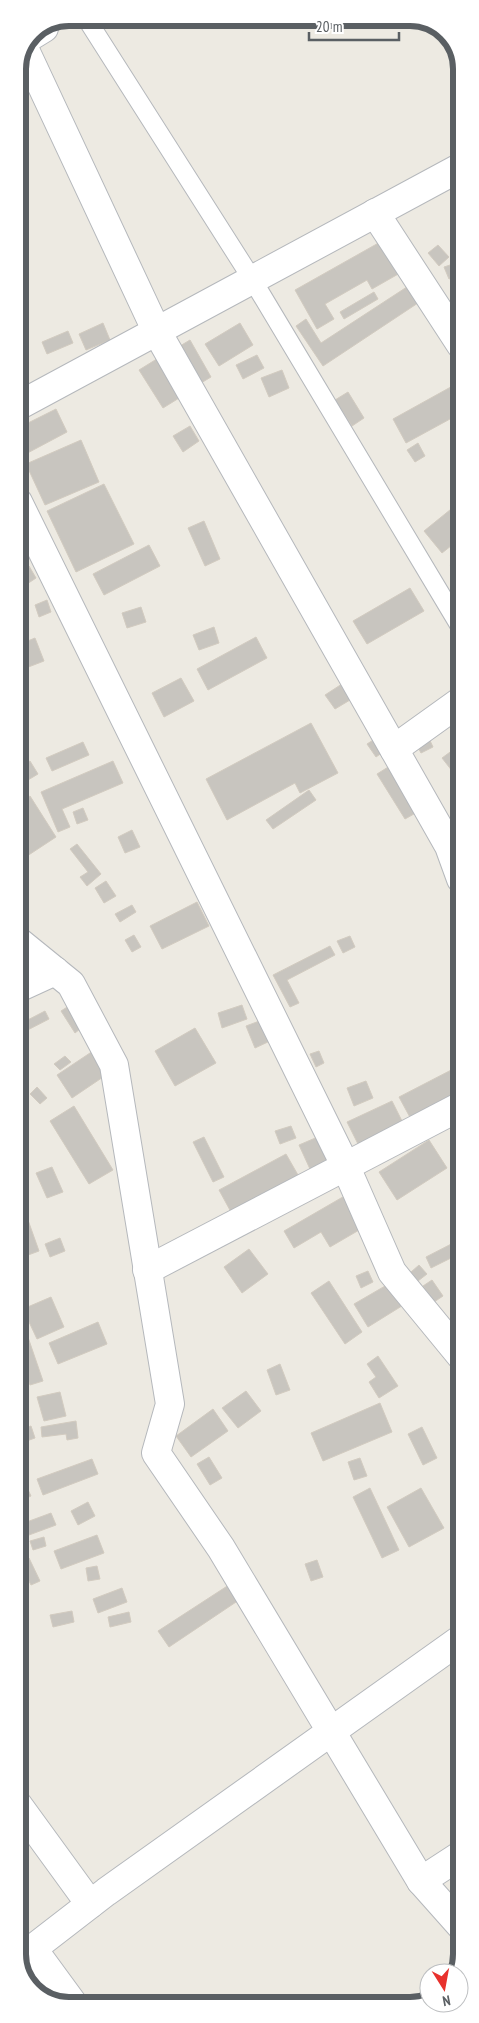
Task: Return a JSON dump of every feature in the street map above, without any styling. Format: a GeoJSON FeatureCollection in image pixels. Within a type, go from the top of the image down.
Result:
{"type":"FeatureCollection","features":[{"type":"Feature","properties":{"kind":"street"},"geometry":{"type":"LineString","coordinates":[[28,57],[156,330],[449,846],[453,857]]}},
{"type":"Feature","properties":{"kind":"street"},"geometry":{"type":"LineString","coordinates":[[26,402],[453,171]]}},
{"type":"Feature","properties":{"kind":"street"},"geometry":{"type":"LineString","coordinates":[[375,213],[453,333]]}},
{"type":"Feature","properties":{"kind":"street"},"geometry":{"type":"LineString","coordinates":[[26,518],[345,1166],[392,1272],[453,1346]]}},
{"type":"Feature","properties":{"kind":"street"},"geometry":{"type":"LineString","coordinates":[[394,749],[453,708]]}},
{"type":"Feature","properties":{"kind":"street"},"geometry":{"type":"LineString","coordinates":[[26,947],[70,984],[114,1065],[170,1404],[156,1453],[221,1548],[421,1881],[453,1916]]}},
{"type":"Feature","properties":{"kind":"street"},"geometry":{"type":"LineString","coordinates":[[26,984],[55,971]]}},
{"type":"Feature","properties":{"kind":"street"},"geometry":{"type":"LineString","coordinates":[[147,1270],[453,1110]]}},
{"type":"Feature","properties":{"kind":"street"},"geometry":{"type":"LineString","coordinates":[[66,1997],[26,1954],[90,1904],[453,1645]]}},
{"type":"Feature","properties":{"kind":"street"},"geometry":{"type":"LineString","coordinates":[[26,1816],[90,1904]]}},
{"type":"Feature","properties":{"kind":"street"},"geometry":{"type":"LineString","coordinates":[[421,1881],[453,1861]]}},
{"type":"Feature","properties":{"kind":"lane"},"geometry":{"type":"LineString","coordinates":[[91,26],[252,279],[453,615]]}},
{"type":"Feature","properties":{"kind":"building"},"geometry":{"type":"Polygon","coordinates":[[[382,241],[400,273],[372,289],[367,280],[325,304],[334,319],[317,329],[295,290],[382,241]]]}},
{"type":"Feature","properties":{"kind":"building"},"geometry":{"type":"Polygon","coordinates":[[[438,245],[449,257],[439,266],[428,253],[438,245]]]}},
{"type":"Feature","properties":{"kind":"building"},"geometry":{"type":"Polygon","coordinates":[[[453,264],[453,278],[449,279],[444,267],[453,264]]]}},
{"type":"Feature","properties":{"kind":"building"},"geometry":{"type":"Polygon","coordinates":[[[413,283],[424,299],[323,366],[296,326],[306,319],[321,343],[413,283]]]}},
{"type":"Feature","properties":{"kind":"building"},"geometry":{"type":"Polygon","coordinates":[[[374,292],[378,299],[344,319],[340,312],[374,292]]]}},
{"type":"Feature","properties":{"kind":"building"},"geometry":{"type":"Polygon","coordinates":[[[103,323],[110,340],[86,350],[79,334],[103,323]]]}},
{"type":"Feature","properties":{"kind":"building"},"geometry":{"type":"Polygon","coordinates":[[[240,323],[253,345],[219,366],[205,344],[240,323]]]}},
{"type":"Feature","properties":{"kind":"building"},"geometry":{"type":"Polygon","coordinates":[[[68,331],[73,343],[47,354],[42,342],[68,331]]]}},
{"type":"Feature","properties":{"kind":"building"},"geometry":{"type":"Polygon","coordinates":[[[190,340],[211,377],[196,386],[175,349],[190,340]]]}},
{"type":"Feature","properties":{"kind":"building"},"geometry":{"type":"Polygon","coordinates":[[[257,355],[264,368],[243,379],[236,365],[257,355]]]}},
{"type":"Feature","properties":{"kind":"building"},"geometry":{"type":"Polygon","coordinates":[[[160,357],[184,395],[163,408],[139,370],[160,357]]]}},
{"type":"Feature","properties":{"kind":"building"},"geometry":{"type":"Polygon","coordinates":[[[282,370],[289,388],[269,397],[261,378],[282,370]]]}},
{"type":"Feature","properties":{"kind":"building"},"geometry":{"type":"Polygon","coordinates":[[[453,386],[453,417],[406,443],[393,419],[453,386]]]}},
{"type":"Feature","properties":{"kind":"building"},"geometry":{"type":"Polygon","coordinates":[[[348,392],[364,418],[352,426],[335,400],[348,392]]]}},
{"type":"Feature","properties":{"kind":"building"},"geometry":{"type":"Polygon","coordinates":[[[56,409],[67,432],[26,454],[26,424],[56,409]]]}},
{"type":"Feature","properties":{"kind":"building"},"geometry":{"type":"Polygon","coordinates":[[[190,426],[199,441],[183,452],[173,436],[190,426]]]}},
{"type":"Feature","properties":{"kind":"building"},"geometry":{"type":"Polygon","coordinates":[[[81,440],[99,482],[45,505],[26,464],[81,440]]]}},
{"type":"Feature","properties":{"kind":"building"},"geometry":{"type":"Polygon","coordinates":[[[418,443],[425,456],[415,462],[407,450],[418,443]]]}},
{"type":"Feature","properties":{"kind":"building"},"geometry":{"type":"Polygon","coordinates":[[[104,484],[134,544],[76,572],[47,511],[104,484]]]}},
{"type":"Feature","properties":{"kind":"building"},"geometry":{"type":"Polygon","coordinates":[[[453,507],[453,544],[442,553],[424,531],[453,507]]]}},
{"type":"Feature","properties":{"kind":"building"},"geometry":{"type":"Polygon","coordinates":[[[204,521],[220,559],[205,566],[188,528],[204,521]]]}},
{"type":"Feature","properties":{"kind":"building"},"geometry":{"type":"Polygon","coordinates":[[[149,545],[160,566],[104,595],[93,574],[149,545]]]}},
{"type":"Feature","properties":{"kind":"building"},"geometry":{"type":"Polygon","coordinates":[[[29,566],[36,578],[26,585],[26,568],[29,566]]]}},
{"type":"Feature","properties":{"kind":"building"},"geometry":{"type":"Polygon","coordinates":[[[410,588],[424,611],[367,644],[353,621],[410,588]]]}},
{"type":"Feature","properties":{"kind":"building"},"geometry":{"type":"Polygon","coordinates":[[[47,600],[51,612],[39,617],[35,605],[47,600]]]}},
{"type":"Feature","properties":{"kind":"building"},"geometry":{"type":"Polygon","coordinates":[[[141,607],[146,622],[127,628],[122,613],[141,607]]]}},
{"type":"Feature","properties":{"kind":"building"},"geometry":{"type":"Polygon","coordinates":[[[214,627],[219,643],[199,650],[193,635],[214,627]]]}},
{"type":"Feature","properties":{"kind":"building"},"geometry":{"type":"Polygon","coordinates":[[[256,637],[267,658],[208,690],[197,669],[256,637]]]}},
{"type":"Feature","properties":{"kind":"building"},"geometry":{"type":"Polygon","coordinates":[[[35,638],[44,661],[26,668],[26,642],[35,638]]]}},
{"type":"Feature","properties":{"kind":"building"},"geometry":{"type":"Polygon","coordinates":[[[181,678],[194,701],[164,717],[152,693],[181,678]]]}},
{"type":"Feature","properties":{"kind":"building"},"geometry":{"type":"Polygon","coordinates":[[[345,682],[355,697],[335,709],[325,695],[345,682]]]}},
{"type":"Feature","properties":{"kind":"building"},"geometry":{"type":"Polygon","coordinates":[[[311,723],[338,773],[300,793],[295,783],[227,820],[206,779],[311,723]]]}},
{"type":"Feature","properties":{"kind":"building"},"geometry":{"type":"Polygon","coordinates":[[[426,732],[433,747],[421,753],[413,738],[426,732]]]}},
{"type":"Feature","properties":{"kind":"building"},"geometry":{"type":"Polygon","coordinates":[[[378,737],[386,750],[376,757],[367,744],[378,737]]]}},
{"type":"Feature","properties":{"kind":"building"},"geometry":{"type":"Polygon","coordinates":[[[83,742],[89,755],[52,771],[46,758],[83,742]]]}},
{"type":"Feature","properties":{"kind":"building"},"geometry":{"type":"Polygon","coordinates":[[[453,750],[453,772],[442,758],[453,750]]]}},
{"type":"Feature","properties":{"kind":"building"},"geometry":{"type":"Polygon","coordinates":[[[30,761],[38,774],[26,781],[26,763],[30,761]]]}},
{"type":"Feature","properties":{"kind":"building"},"geometry":{"type":"Polygon","coordinates":[[[113,761],[123,783],[62,809],[70,827],[58,832],[41,792],[113,761]]]}},
{"type":"Feature","properties":{"kind":"building"},"geometry":{"type":"Polygon","coordinates":[[[393,764],[421,810],[405,819],[377,774],[393,764]]]}},
{"type":"Feature","properties":{"kind":"building"},"geometry":{"type":"Polygon","coordinates":[[[309,790],[316,800],[273,829],[266,820],[309,790]]]}},
{"type":"Feature","properties":{"kind":"building"},"geometry":{"type":"Polygon","coordinates":[[[30,796],[56,837],[26,857],[26,799],[30,796]]]}},
{"type":"Feature","properties":{"kind":"building"},"geometry":{"type":"Polygon","coordinates":[[[83,808],[88,820],[77,824],[73,812],[83,808]]]}},
{"type":"Feature","properties":{"kind":"building"},"geometry":{"type":"Polygon","coordinates":[[[132,830],[140,847],[125,853],[118,837],[132,830]]]}},
{"type":"Feature","properties":{"kind":"building"},"geometry":{"type":"Polygon","coordinates":[[[77,844],[101,874],[87,886],[80,877],[88,872],[70,849],[77,844]]]}},
{"type":"Feature","properties":{"kind":"building"},"geometry":{"type":"Polygon","coordinates":[[[106,881],[116,896],[104,903],[95,888],[106,881]]]}},
{"type":"Feature","properties":{"kind":"building"},"geometry":{"type":"Polygon","coordinates":[[[197,902],[209,926],[162,949],[150,926],[197,902]]]}},
{"type":"Feature","properties":{"kind":"building"},"geometry":{"type":"Polygon","coordinates":[[[132,905],[136,912],[120,922],[115,914],[132,905]]]}},
{"type":"Feature","properties":{"kind":"building"},"geometry":{"type":"Polygon","coordinates":[[[134,935],[141,947],[132,952],[125,940],[134,935]]]}},
{"type":"Feature","properties":{"kind":"building"},"geometry":{"type":"Polygon","coordinates":[[[350,936],[355,947],[343,953],[337,941],[350,936]]]}},
{"type":"Feature","properties":{"kind":"building"},"geometry":{"type":"Polygon","coordinates":[[[330,946],[335,955],[287,980],[299,1003],[290,1007],[273,975],[330,946]]]}},
{"type":"Feature","properties":{"kind":"building"},"geometry":{"type":"Polygon","coordinates":[[[72,1004],[85,1025],[75,1033],[61,1011],[72,1004]]]}},
{"type":"Feature","properties":{"kind":"building"},"geometry":{"type":"Polygon","coordinates":[[[242,1005],[247,1019],[222,1028],[218,1013],[242,1005]]]}},
{"type":"Feature","properties":{"kind":"building"},"geometry":{"type":"Polygon","coordinates":[[[45,1011],[49,1019],[26,1031],[26,1021],[45,1011]]]}},
{"type":"Feature","properties":{"kind":"building"},"geometry":{"type":"Polygon","coordinates":[[[262,1020],[270,1041],[255,1048],[246,1026],[262,1020]]]}},
{"type":"Feature","properties":{"kind":"building"},"geometry":{"type":"Polygon","coordinates":[[[195,1028],[216,1063],[175,1086],[155,1051],[195,1028]]]}},
{"type":"Feature","properties":{"kind":"building"},"geometry":{"type":"Polygon","coordinates":[[[93,1051],[109,1073],[72,1098],[57,1075],[93,1051]]]}},
{"type":"Feature","properties":{"kind":"building"},"geometry":{"type":"Polygon","coordinates":[[[319,1051],[324,1063],[316,1067],[310,1054],[319,1051]]]}},
{"type":"Feature","properties":{"kind":"building"},"geometry":{"type":"Polygon","coordinates":[[[65,1056],[71,1062],[60,1070],[54,1064],[65,1056]]]}},
{"type":"Feature","properties":{"kind":"building"},"geometry":{"type":"Polygon","coordinates":[[[453,1069],[453,1099],[412,1121],[399,1097],[453,1069]]]}},
{"type":"Feature","properties":{"kind":"building"},"geometry":{"type":"Polygon","coordinates":[[[366,1081],[373,1098],[354,1106],[347,1088],[366,1081]]]}},
{"type":"Feature","properties":{"kind":"building"},"geometry":{"type":"Polygon","coordinates":[[[37,1087],[47,1098],[40,1104],[30,1094],[37,1087]]]}},
{"type":"Feature","properties":{"kind":"building"},"geometry":{"type":"Polygon","coordinates":[[[392,1101],[403,1123],[358,1144],[347,1122],[392,1101]]]}},
{"type":"Feature","properties":{"kind":"building"},"geometry":{"type":"Polygon","coordinates":[[[74,1106],[113,1170],[89,1184],[50,1121],[74,1106]]]}},
{"type":"Feature","properties":{"kind":"building"},"geometry":{"type":"Polygon","coordinates":[[[291,1126],[296,1138],[280,1144],[275,1131],[291,1126]]]}},
{"type":"Feature","properties":{"kind":"building"},"geometry":{"type":"Polygon","coordinates":[[[320,1136],[330,1160],[310,1169],[299,1145],[320,1136]]]}},
{"type":"Feature","properties":{"kind":"building"},"geometry":{"type":"Polygon","coordinates":[[[204,1137],[224,1177],[213,1182],[193,1142],[204,1137]]]}},
{"type":"Feature","properties":{"kind":"building"},"geometry":{"type":"Polygon","coordinates":[[[429,1140],[447,1168],[397,1200],[379,1172],[429,1140]]]}},
{"type":"Feature","properties":{"kind":"building"},"geometry":{"type":"Polygon","coordinates":[[[286,1154],[298,1175],[231,1212],[219,1190],[286,1154]]]}},
{"type":"Feature","properties":{"kind":"building"},"geometry":{"type":"Polygon","coordinates":[[[52,1167],[63,1192],[47,1198],[36,1173],[52,1167]]]}},
{"type":"Feature","properties":{"kind":"building"},"geometry":{"type":"Polygon","coordinates":[[[348,1194],[366,1226],[330,1247],[321,1232],[294,1248],[284,1231],[348,1194]]]}},
{"type":"Feature","properties":{"kind":"building"},"geometry":{"type":"Polygon","coordinates":[[[26,1214],[39,1251],[26,1256],[26,1214]]]}},
{"type":"Feature","properties":{"kind":"building"},"geometry":{"type":"Polygon","coordinates":[[[60,1238],[65,1251],[50,1257],[45,1244],[60,1238]]]}},
{"type":"Feature","properties":{"kind":"building"},"geometry":{"type":"Polygon","coordinates":[[[453,1243],[453,1257],[431,1268],[426,1257],[453,1243]]]}},
{"type":"Feature","properties":{"kind":"building"},"geometry":{"type":"Polygon","coordinates":[[[249,1249],[268,1274],[242,1293],[224,1267],[249,1249]]]}},
{"type":"Feature","properties":{"kind":"building"},"geometry":{"type":"Polygon","coordinates":[[[419,1265],[427,1274],[418,1281],[411,1272],[419,1265]]]}},
{"type":"Feature","properties":{"kind":"building"},"geometry":{"type":"Polygon","coordinates":[[[368,1271],[373,1282],[361,1288],[356,1276],[368,1271]]]}},
{"type":"Feature","properties":{"kind":"building"},"geometry":{"type":"Polygon","coordinates":[[[432,1280],[443,1296],[434,1302],[423,1286],[432,1280]]]}},
{"type":"Feature","properties":{"kind":"building"},"geometry":{"type":"Polygon","coordinates":[[[329,1281],[362,1332],[345,1344],[311,1293],[329,1281]]]}},
{"type":"Feature","properties":{"kind":"building"},"geometry":{"type":"Polygon","coordinates":[[[392,1282],[405,1304],[368,1327],[354,1304],[392,1282]]]}},
{"type":"Feature","properties":{"kind":"building"},"geometry":{"type":"Polygon","coordinates":[[[51,1297],[64,1327],[37,1339],[26,1315],[26,1308],[51,1297]]]}},
{"type":"Feature","properties":{"kind":"building"},"geometry":{"type":"Polygon","coordinates":[[[98,1322],[107,1344],[58,1364],[49,1343],[98,1322]]]}},
{"type":"Feature","properties":{"kind":"building"},"geometry":{"type":"Polygon","coordinates":[[[26,1331],[43,1381],[30,1385],[26,1374],[26,1331]]]}},
{"type":"Feature","properties":{"kind":"building"},"geometry":{"type":"Polygon","coordinates":[[[378,1356],[398,1386],[379,1398],[369,1382],[376,1377],[367,1364],[378,1356]]]}},
{"type":"Feature","properties":{"kind":"building"},"geometry":{"type":"Polygon","coordinates":[[[280,1364],[290,1390],[276,1395],[267,1370],[280,1364]]]}},
{"type":"Feature","properties":{"kind":"building"},"geometry":{"type":"Polygon","coordinates":[[[246,1391],[261,1411],[238,1428],[222,1408],[246,1391]]]}},
{"type":"Feature","properties":{"kind":"building"},"geometry":{"type":"Polygon","coordinates":[[[60,1392],[66,1416],[44,1421],[37,1397],[60,1392]]]}},
{"type":"Feature","properties":{"kind":"building"},"geometry":{"type":"Polygon","coordinates":[[[380,1403],[392,1432],[323,1461],[311,1433],[380,1403]]]}},
{"type":"Feature","properties":{"kind":"building"},"geometry":{"type":"Polygon","coordinates":[[[213,1409],[228,1431],[191,1457],[176,1436],[213,1409]]]}},
{"type":"Feature","properties":{"kind":"building"},"geometry":{"type":"Polygon","coordinates":[[[76,1421],[78,1438],[67,1440],[66,1434],[42,1437],[41,1427],[76,1421]]]}},
{"type":"Feature","properties":{"kind":"building"},"geometry":{"type":"Polygon","coordinates":[[[31,1426],[35,1438],[26,1441],[26,1428],[31,1426]]]}},
{"type":"Feature","properties":{"kind":"building"},"geometry":{"type":"Polygon","coordinates":[[[422,1427],[437,1458],[423,1465],[408,1434],[422,1427]]]}},
{"type":"Feature","properties":{"kind":"building"},"geometry":{"type":"Polygon","coordinates":[[[209,1457],[222,1478],[210,1485],[197,1464],[209,1457]]]}},
{"type":"Feature","properties":{"kind":"building"},"geometry":{"type":"Polygon","coordinates":[[[360,1458],[367,1476],[354,1480],[348,1462],[360,1458]]]}},
{"type":"Feature","properties":{"kind":"building"},"geometry":{"type":"Polygon","coordinates":[[[92,1459],[98,1474],[43,1495],[37,1479],[92,1459]]]}},
{"type":"Feature","properties":{"kind":"building"},"geometry":{"type":"Polygon","coordinates":[[[26,1486],[31,1496],[26,1498],[26,1486]]]}},
{"type":"Feature","properties":{"kind":"building"},"geometry":{"type":"Polygon","coordinates":[[[370,1488],[399,1550],[382,1558],[353,1497],[370,1488]]]}},
{"type":"Feature","properties":{"kind":"building"},"geometry":{"type":"Polygon","coordinates":[[[421,1488],[444,1528],[409,1547],[387,1507],[421,1488]]]}},
{"type":"Feature","properties":{"kind":"building"},"geometry":{"type":"Polygon","coordinates":[[[88,1502],[95,1516],[78,1525],[71,1511],[88,1502]]]}},
{"type":"Feature","properties":{"kind":"building"},"geometry":{"type":"Polygon","coordinates":[[[51,1513],[56,1525],[29,1535],[26,1522],[51,1513]]]}},
{"type":"Feature","properties":{"kind":"building"},"geometry":{"type":"Polygon","coordinates":[[[97,1535],[104,1553],[61,1569],[54,1551],[97,1535]]]}},
{"type":"Feature","properties":{"kind":"building"},"geometry":{"type":"Polygon","coordinates":[[[44,1537],[46,1546],[33,1550],[30,1541],[44,1537]]]}},
{"type":"Feature","properties":{"kind":"building"},"geometry":{"type":"Polygon","coordinates":[[[29,1558],[40,1581],[31,1585],[26,1575],[26,1560],[29,1558]]]}},
{"type":"Feature","properties":{"kind":"building"},"geometry":{"type":"Polygon","coordinates":[[[317,1560],[323,1577],[311,1581],[305,1564],[317,1560]]]}},
{"type":"Feature","properties":{"kind":"building"},"geometry":{"type":"Polygon","coordinates":[[[97,1566],[100,1579],[88,1581],[86,1568],[97,1566]]]}},
{"type":"Feature","properties":{"kind":"building"},"geometry":{"type":"Polygon","coordinates":[[[235,1581],[245,1596],[169,1647],[158,1631],[235,1581]]]}},
{"type":"Feature","properties":{"kind":"building"},"geometry":{"type":"Polygon","coordinates":[[[122,1588],[127,1602],[98,1613],[93,1599],[122,1588]]]}},
{"type":"Feature","properties":{"kind":"building"},"geometry":{"type":"Polygon","coordinates":[[[72,1611],[74,1622],[53,1627],[50,1615],[72,1611]]]}},
{"type":"Feature","properties":{"kind":"building"},"geometry":{"type":"Polygon","coordinates":[[[129,1612],[131,1622],[110,1627],[108,1617],[129,1612]]]}}]}
